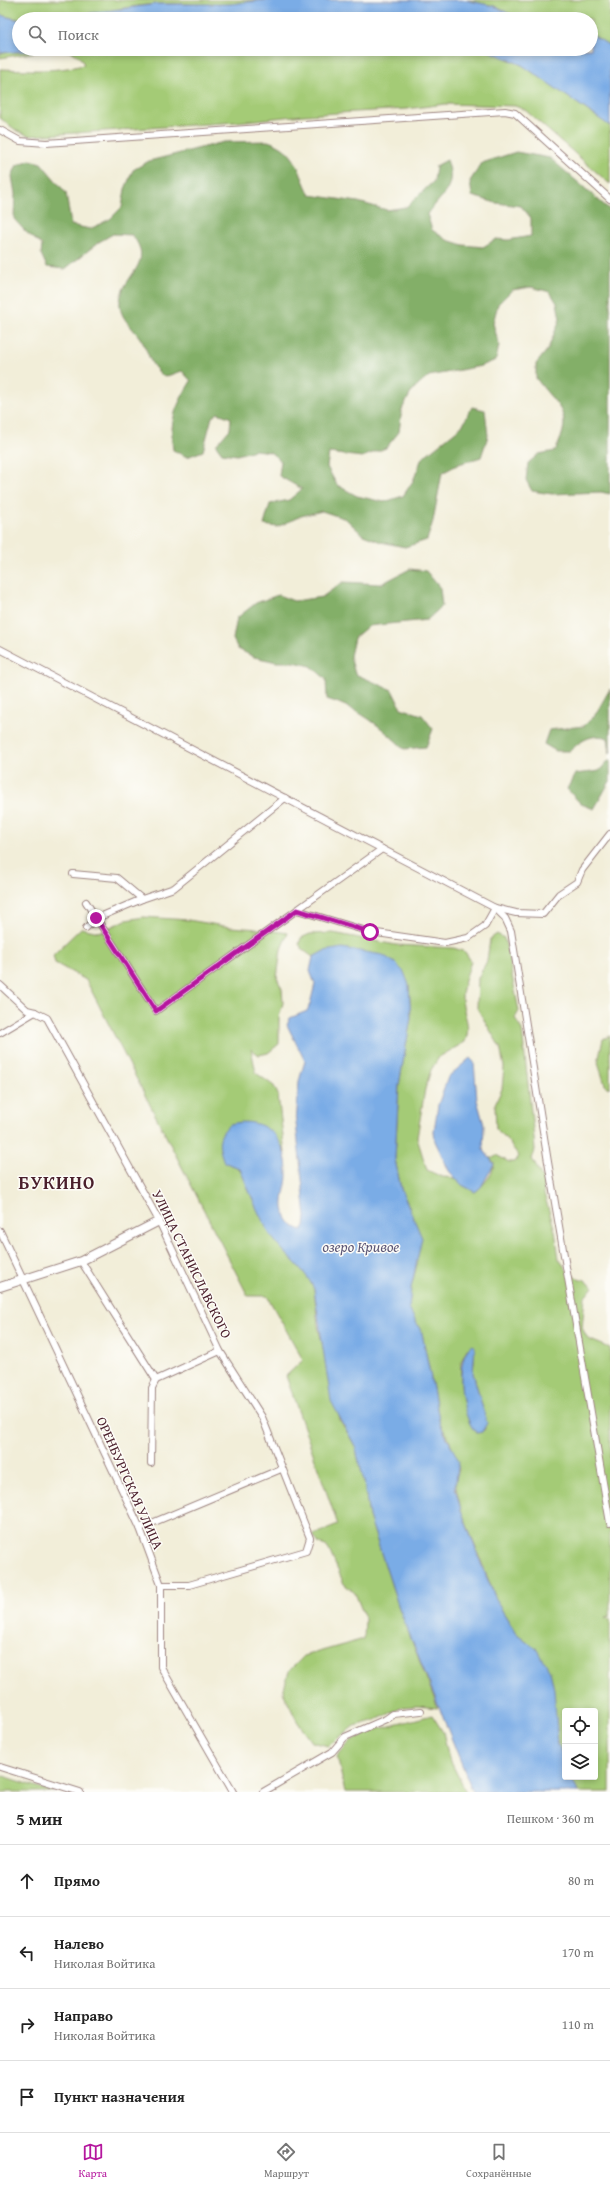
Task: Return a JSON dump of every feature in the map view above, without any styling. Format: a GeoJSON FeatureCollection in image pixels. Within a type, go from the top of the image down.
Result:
{"type":"FeatureCollection","features":[{"type":"Feature","properties":{"kind":"street"},"geometry":{"type":"LineString","coordinates":[[0,130],[20,141],[46,143],[504,111],[515,113],[610,199]]}},
{"type":"Feature","properties":{"kind":"street"},"geometry":{"type":"LineString","coordinates":[[0,649],[495,908],[516,913],[543,914],[559,894],[577,882],[582,870],[610,834]]}},
{"type":"Feature","properties":{"kind":"street"},"geometry":{"type":"LineString","coordinates":[[86,928],[96,918],[142,899],[174,888],[285,798]]}},
{"type":"Feature","properties":{"kind":"street"},"geometry":{"type":"LineString","coordinates":[[86,902],[156,1011],[382,849]]}},
{"type":"Feature","properties":{"kind":"street"},"geometry":{"type":"LineString","coordinates":[[73,874],[117,878],[142,899]]}},
{"type":"Feature","properties":{"kind":"street"},"geometry":{"type":"LineString","coordinates":[[297,910],[370,932],[446,942],[468,938],[484,926],[495,908]]}},
{"type":"Feature","properties":{"kind":"street"},"geometry":{"type":"LineString","coordinates":[[495,908],[505,918],[511,931],[548,1162],[610,1523]]}},
{"type":"Feature","properties":{"kind":"street","name":"УЛИЦА СТАНИСЛАВСКОГО"},"geometry":{"type":"LineString","coordinates":[[0,985],[27,1010],[48,1018],[160,1222],[220,1351],[262,1417],[281,1470],[310,1538],[306,1551],[189,1585],[160,1586]]}},
{"type":"Feature","properties":{"kind":"street"},"geometry":{"type":"LineString","coordinates":[[0,1033],[35,1012]]}},
{"type":"Feature","properties":{"kind":"street"},"geometry":{"type":"LineString","coordinates":[[0,1287],[81,1261],[160,1222]]}},
{"type":"Feature","properties":{"kind":"street","name":"ОРЕНБУРГСКАЯ УЛИЦА"},"geometry":{"type":"LineString","coordinates":[[0,1231],[140,1528],[160,1586],[161,1667],[233,1792]]}},
{"type":"Feature","properties":{"kind":"street"},"geometry":{"type":"LineString","coordinates":[[81,1261],[156,1380]]}},
{"type":"Feature","properties":{"kind":"street"},"geometry":{"type":"LineString","coordinates":[[151,1464],[152,1388],[156,1380],[220,1351]]}},
{"type":"Feature","properties":{"kind":"street"},"geometry":{"type":"LineString","coordinates":[[140,1528],[281,1470]]}},
{"type":"Feature","properties":{"kind":"street"},"geometry":{"type":"LineString","coordinates":[[263,1792],[332,1752],[345,1737],[386,1719],[393,1714],[421,1711]]}},
{"type":"Feature","properties":{"kind":"street"},"geometry":{"type":"LineString","coordinates":[[0,1767],[80,1792]]}},
{"type":"Feature","properties":{"kind":"green space"},"geometry":{"type":"Polygon","coordinates":[[[0,0],[264,0],[235,4],[158,4],[101,12],[12,12],[12,18],[0,15],[0,0]]]}},
{"type":"Feature","properties":{"kind":"green space"},"geometry":{"type":"Polygon","coordinates":[[[465,0],[610,0],[610,46],[598,38],[598,12],[506,12],[494,6],[465,0]]]}},
{"type":"Feature","properties":{"kind":"green space"},"geometry":{"type":"Polygon","coordinates":[[[12,52],[12,56],[0,58],[0,53],[12,52]]]}},
{"type":"Feature","properties":{"kind":"green space"},"geometry":{"type":"Polygon","coordinates":[[[78,56],[501,56],[522,65],[610,126],[610,184],[525,110],[515,106],[445,104],[407,109],[304,115],[237,122],[30,136],[17,131],[0,118],[0,69],[52,70],[84,65],[78,56]]]}},
{"type":"Feature","properties":{"kind":"green space"},"geometry":{"type":"Polygon","coordinates":[[[268,141],[278,145],[291,156],[310,195],[358,202],[387,210],[406,207],[434,181],[436,166],[447,160],[450,169],[450,177],[447,190],[427,214],[432,230],[447,240],[463,245],[483,247],[496,239],[508,240],[531,236],[531,218],[521,206],[496,203],[472,196],[470,181],[482,163],[516,152],[550,158],[610,210],[610,494],[601,492],[552,494],[532,491],[526,480],[528,463],[539,454],[555,451],[564,427],[561,410],[536,378],[536,364],[548,349],[560,319],[557,303],[550,292],[531,287],[512,290],[498,304],[493,323],[499,345],[496,360],[481,366],[429,376],[412,391],[402,409],[399,432],[386,448],[362,457],[329,453],[327,467],[337,485],[357,496],[384,502],[403,496],[413,481],[422,458],[462,426],[472,407],[485,410],[488,436],[481,457],[459,464],[442,473],[433,521],[427,540],[405,547],[381,542],[363,535],[346,519],[322,511],[301,516],[277,527],[264,525],[270,504],[289,500],[302,489],[279,476],[281,461],[270,452],[255,450],[237,455],[222,453],[216,445],[230,429],[231,418],[218,413],[212,417],[203,451],[187,457],[173,450],[172,430],[175,413],[181,398],[191,381],[182,371],[164,377],[151,361],[140,338],[122,313],[120,301],[122,292],[140,262],[141,254],[138,245],[132,235],[113,234],[99,242],[65,269],[47,267],[41,254],[42,245],[26,232],[14,219],[15,194],[12,176],[17,165],[30,160],[41,163],[66,193],[71,225],[90,229],[110,219],[122,207],[125,189],[133,170],[149,161],[224,142],[268,141]]]}},
{"type":"Feature","properties":{"kind":"green space"},"geometry":{"type":"Polygon","coordinates":[[[410,569],[426,571],[440,588],[442,606],[427,620],[368,626],[354,638],[350,656],[355,674],[392,690],[401,708],[422,715],[433,729],[426,747],[404,749],[369,719],[349,708],[327,699],[326,679],[311,666],[294,662],[277,662],[254,657],[238,649],[233,639],[237,618],[256,603],[278,595],[294,601],[322,597],[343,582],[381,584],[410,569]]]}},
{"type":"Feature","properties":{"kind":"green space"},"geometry":{"type":"Polygon","coordinates":[[[610,689],[610,753],[608,738],[597,736],[588,738],[570,751],[556,751],[544,744],[549,730],[584,726],[595,715],[610,689]]]}},
{"type":"Feature","properties":{"kind":"green space"},"geometry":{"type":"Polygon","coordinates":[[[610,759],[610,781],[594,809],[581,804],[567,789],[575,774],[599,771],[610,759]]]}},
{"type":"Feature","properties":{"kind":"green space"},"geometry":{"type":"Polygon","coordinates":[[[144,917],[188,920],[230,927],[288,933],[281,949],[277,978],[282,989],[283,1003],[279,1017],[279,1044],[268,1053],[259,1055],[251,1049],[256,1073],[274,1086],[278,1095],[285,1153],[278,1139],[224,1162],[240,1169],[268,1231],[278,1245],[308,1276],[314,1289],[318,1326],[340,1420],[355,1446],[364,1481],[369,1516],[399,1608],[438,1708],[417,1706],[403,1707],[376,1720],[354,1726],[328,1746],[312,1742],[297,1721],[283,1692],[289,1671],[304,1656],[364,1639],[365,1618],[355,1593],[344,1584],[329,1550],[326,1546],[319,1544],[313,1535],[338,1525],[286,1376],[303,1360],[267,1296],[248,1296],[86,980],[55,963],[53,955],[81,928],[99,932],[126,920],[144,917]]]}},
{"type":"Feature","properties":{"kind":"green space"},"geometry":{"type":"Polygon","coordinates":[[[333,933],[396,945],[454,948],[465,952],[471,961],[462,993],[468,1030],[467,1035],[465,1042],[439,1057],[431,1070],[425,1089],[417,1138],[427,1170],[442,1177],[456,1178],[462,1185],[475,1192],[485,1182],[494,1166],[494,1162],[490,1159],[496,1155],[509,1162],[515,1162],[519,1156],[504,1136],[496,1129],[495,1104],[502,1089],[504,1067],[500,1047],[477,1008],[478,978],[487,961],[490,939],[497,934],[504,938],[519,1011],[515,1018],[522,1030],[535,1150],[532,1159],[544,1181],[544,1194],[555,1231],[559,1259],[571,1276],[585,1280],[593,1287],[585,1297],[582,1328],[588,1339],[610,1348],[610,1616],[605,1617],[610,1619],[610,1792],[578,1792],[572,1780],[598,1780],[598,1708],[562,1708],[562,1754],[558,1743],[555,1719],[538,1650],[516,1633],[498,1604],[461,1510],[455,1481],[459,1469],[449,1439],[440,1424],[422,1333],[409,1309],[411,1288],[417,1264],[410,1209],[401,1189],[395,1159],[399,1085],[411,1018],[409,985],[324,951],[313,957],[303,950],[299,944],[301,938],[310,934],[333,933]],[[475,1347],[467,1349],[461,1361],[461,1379],[463,1401],[472,1428],[477,1433],[482,1432],[485,1429],[484,1412],[473,1373],[475,1347]]]}},
{"type":"Feature","properties":{"kind":"green space"},"geometry":{"type":"Polygon","coordinates":[[[610,1036],[610,1088],[605,1085],[598,1062],[603,1039],[610,1036]]]}},
{"type":"Feature","properties":{"kind":"green space"},"geometry":{"type":"Polygon","coordinates":[[[432,1715],[443,1732],[449,1758],[466,1792],[345,1792],[337,1756],[352,1740],[379,1729],[432,1715]]]}},
{"type":"Feature","properties":{"kind":"green space"},"geometry":{"type":"Polygon","coordinates":[[[0,1775],[54,1792],[0,1792],[0,1775]]]}},
{"type":"Feature","properties":{"kind":"water"},"geometry":{"type":"Polygon","coordinates":[[[264,0],[465,0],[494,6],[506,12],[98,12],[157,4],[230,4],[264,0]]]}},
{"type":"Feature","properties":{"kind":"water"},"geometry":{"type":"Polygon","coordinates":[[[0,15],[12,18],[12,52],[0,53],[0,15]]]}},
{"type":"Feature","properties":{"kind":"water"},"geometry":{"type":"Polygon","coordinates":[[[598,38],[610,46],[610,126],[522,65],[501,56],[598,56],[598,38]]]}},
{"type":"Feature","properties":{"kind":"water","name":"озеро Кривое"},"geometry":{"type":"Polygon","coordinates":[[[342,948],[383,955],[395,963],[404,972],[409,985],[411,1018],[399,1085],[395,1159],[401,1189],[422,1238],[411,1288],[409,1309],[422,1333],[440,1424],[459,1461],[455,1487],[461,1510],[498,1604],[516,1633],[538,1650],[550,1671],[554,1689],[558,1743],[562,1754],[562,1780],[572,1780],[578,1792],[473,1792],[399,1608],[369,1516],[364,1481],[355,1446],[331,1401],[314,1289],[304,1273],[273,1239],[268,1231],[240,1169],[224,1162],[220,1151],[220,1138],[222,1133],[230,1124],[243,1122],[254,1123],[264,1127],[272,1133],[279,1141],[286,1162],[287,1179],[283,1204],[284,1212],[292,1225],[302,1230],[305,1226],[306,1217],[296,1123],[299,1081],[305,1061],[287,1025],[290,1018],[307,1011],[315,984],[310,971],[313,957],[324,951],[342,948]]]}},
{"type":"Feature","properties":{"kind":"water"},"geometry":{"type":"Polygon","coordinates":[[[470,1058],[474,1062],[477,1100],[484,1125],[483,1149],[494,1164],[481,1187],[475,1192],[462,1185],[449,1171],[435,1141],[434,1131],[438,1105],[448,1077],[470,1058]]]}},
{"type":"Feature","properties":{"kind":"water"},"geometry":{"type":"Polygon","coordinates":[[[472,1345],[475,1347],[473,1373],[487,1423],[482,1432],[477,1433],[471,1426],[467,1416],[461,1389],[463,1362],[466,1352],[472,1345]]]}},
{"type":"Feature","properties":{"kind":"district","name":"БУКИНО"},"geometry":{"type":"Point","coordinates":[57,1182]}},
{"type":"Feature","properties":{"kind":"route"},"geometry":{"type":"LineString","coordinates":[[96,918],[156,1011],[297,910],[370,932]]}}]}
